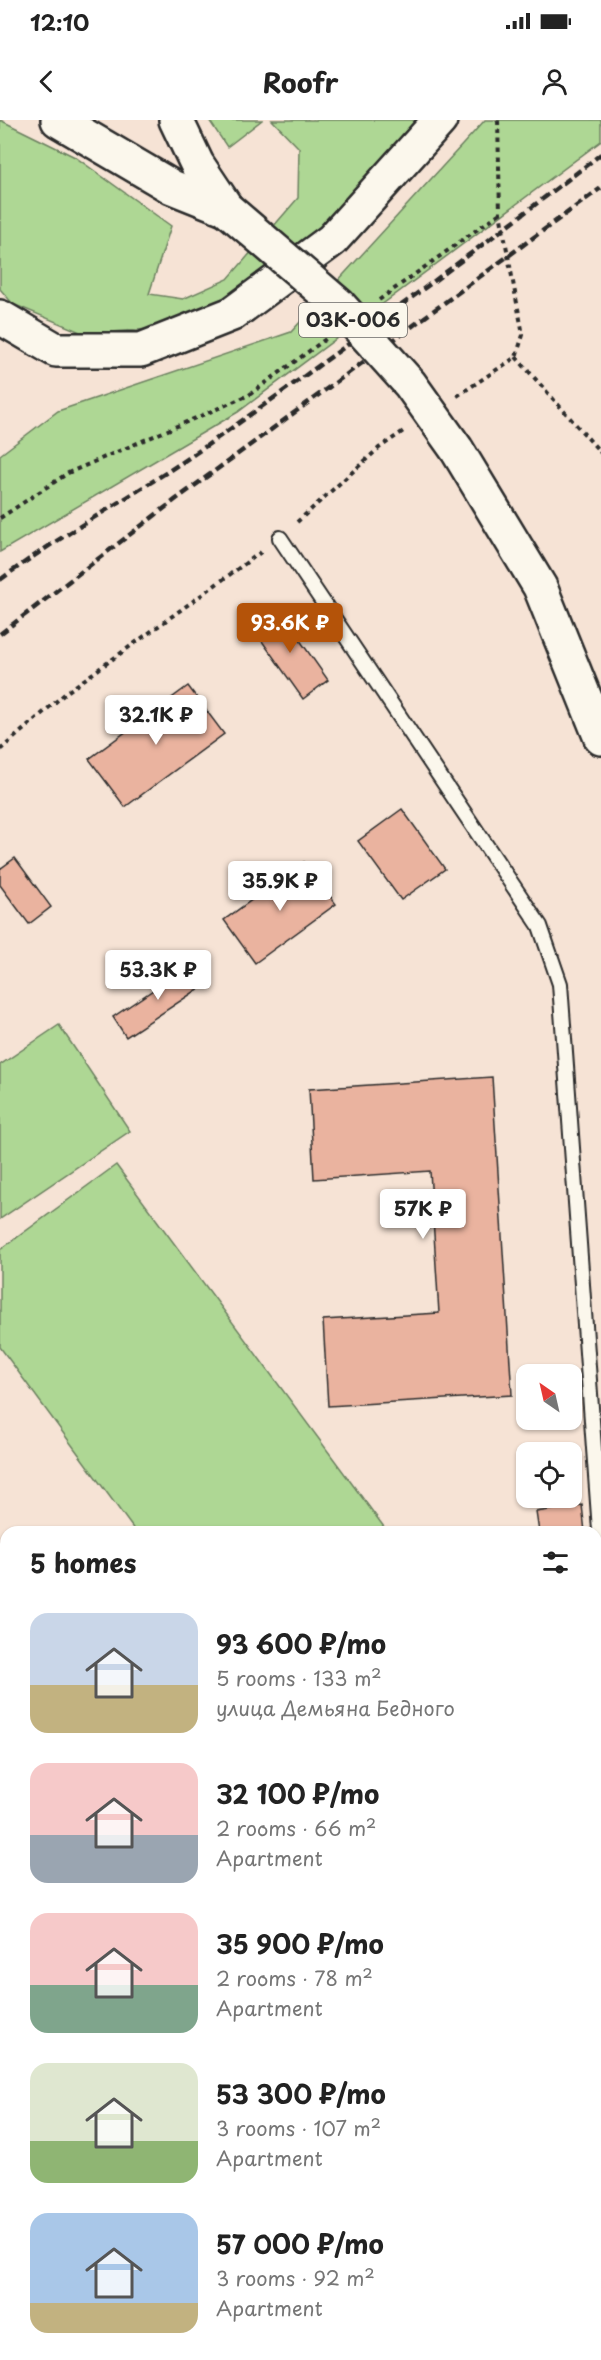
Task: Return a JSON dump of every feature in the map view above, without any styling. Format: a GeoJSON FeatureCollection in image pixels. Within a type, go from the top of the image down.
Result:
{"type":"FeatureCollection","features":[{"type":"Feature","properties":{"kind":"main road","name":"03К-006"},"geometry":{"type":"LineString","coordinates":[[58,120],[172,187],[227,209],[339,305],[410,384],[457,450],[540,587],[601,738]]}},
{"type":"Feature","properties":{"kind":"main road"},"geometry":{"type":"LineString","coordinates":[[176,120],[197,164],[227,209]]}},
{"type":"Feature","properties":{"kind":"main road"},"geometry":{"type":"LineString","coordinates":[[0,317],[56,350],[141,350],[232,315],[332,240],[440,120]]}},
{"type":"Feature","properties":{"kind":"lane"},"geometry":{"type":"LineString","coordinates":[[280,538],[540,926],[560,984],[600,1526]]}},
{"type":"Feature","properties":{"kind":"path"},"geometry":{"type":"LineString","coordinates":[[447,402],[516,357],[523,335],[500,213],[498,120]]}},
{"type":"Feature","properties":{"kind":"path"},"geometry":{"type":"LineString","coordinates":[[374,304],[500,213]]}},
{"type":"Feature","properties":{"kind":"path"},"geometry":{"type":"LineString","coordinates":[[0,518],[68,473],[249,395],[336,332]]}},
{"type":"Feature","properties":{"kind":"path"},"geometry":{"type":"LineString","coordinates":[[516,357],[601,453]]}},
{"type":"Feature","properties":{"kind":"path"},"geometry":{"type":"LineString","coordinates":[[0,750],[67,692],[280,538],[379,448],[408,428]]}},
{"type":"Feature","properties":{"kind":"green space"},"geometry":{"type":"Polygon","coordinates":[[[0,120],[75,157],[171,226],[149,294],[183,299],[228,279],[298,198],[299,148],[272,120],[416,120],[320,230],[241,292],[163,328],[85,334],[13,304],[0,289],[0,120]]]}},
{"type":"Feature","properties":{"kind":"green space"},"geometry":{"type":"Polygon","coordinates":[[[209,120],[262,120],[227,147],[209,120]]]}},
{"type":"Feature","properties":{"kind":"green space"},"geometry":{"type":"Polygon","coordinates":[[[485,120],[601,120],[601,141],[238,412],[0,552],[0,455],[58,411],[291,332],[485,120]]]}},
{"type":"Feature","properties":{"kind":"green space"},"geometry":{"type":"Polygon","coordinates":[[[59,1025],[130,1131],[0,1219],[0,1065],[59,1025]]]}},
{"type":"Feature","properties":{"kind":"green space"},"geometry":{"type":"Polygon","coordinates":[[[116,1165],[383,1526],[131,1526],[0,1347],[0,1250],[116,1165]]]}},
{"type":"Feature","properties":{"kind":"building"},"geometry":{"type":"Polygon","coordinates":[[[278,609],[328,680],[303,699],[252,627],[278,609]]]}},
{"type":"Feature","properties":{"kind":"building"},"geometry":{"type":"Polygon","coordinates":[[[188,686],[224,734],[125,807],[89,759],[188,686]]]}},
{"type":"Feature","properties":{"kind":"building"},"geometry":{"type":"Polygon","coordinates":[[[402,809],[445,869],[401,900],[358,841],[402,809]]]}},
{"type":"Feature","properties":{"kind":"building"},"geometry":{"type":"Polygon","coordinates":[[[15,858],[51,907],[29,924],[0,885],[0,869],[15,858]]]}},
{"type":"Feature","properties":{"kind":"building"},"geometry":{"type":"Polygon","coordinates":[[[304,862],[336,904],[255,963],[224,920],[304,862]]]}},
{"type":"Feature","properties":{"kind":"building"},"geometry":{"type":"Polygon","coordinates":[[[189,966],[203,986],[126,1037],[113,1017],[189,966]]]}},
{"type":"Feature","properties":{"kind":"building"},"geometry":{"type":"Polygon","coordinates":[[[492,1077],[512,1395],[328,1406],[323,1320],[439,1313],[430,1171],[314,1179],[309,1089],[492,1077]]]}},
{"type":"Feature","properties":{"kind":"building"},"geometry":{"type":"Polygon","coordinates":[[[582,1505],[584,1526],[538,1526],[536,1512],[582,1508],[582,1505]]]}},
{"type":"Feature","properties":{"kind":"railway"},"geometry":{"type":"LineString","coordinates":[[0,580],[181,463],[256,411],[504,229],[601,154]]}},
{"type":"Feature","properties":{"kind":"railway"},"geometry":{"type":"LineString","coordinates":[[0,634],[175,500],[601,188]]}}]}
